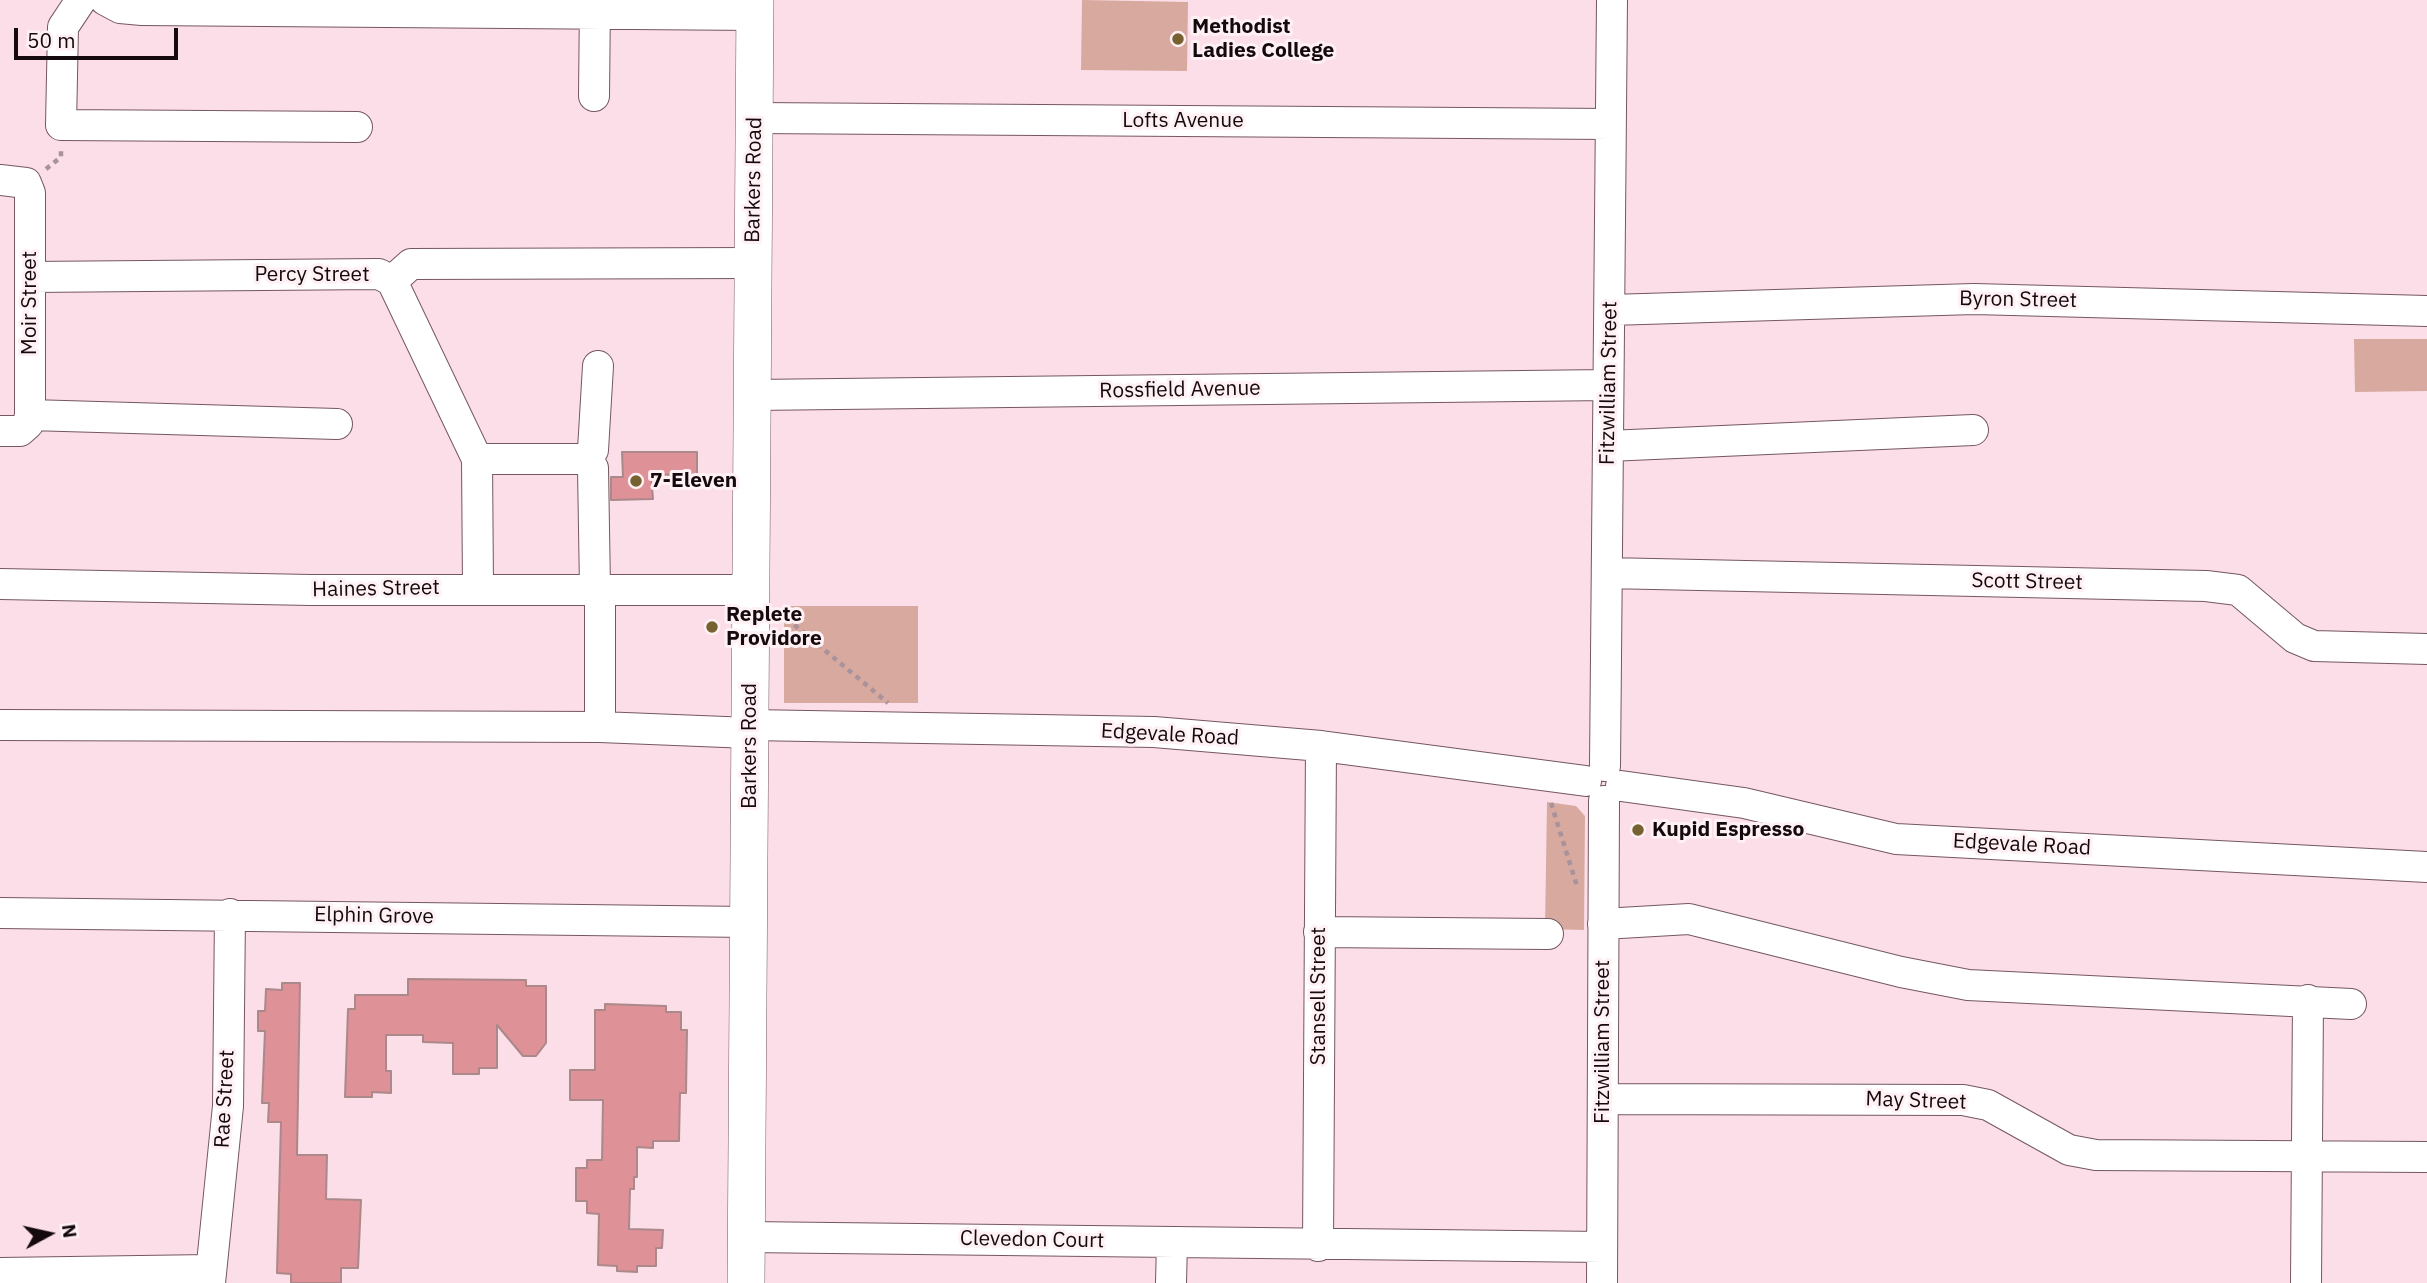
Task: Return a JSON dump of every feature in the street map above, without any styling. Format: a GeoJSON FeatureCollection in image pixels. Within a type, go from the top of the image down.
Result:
{"type":"FeatureCollection","features":[{"type":"Feature","properties":{"kind":"main road","name":"Barkers Road"},"geometry":{"type":"LineString","coordinates":[[746,1283],[755,8]]}},
{"type":"Feature","properties":{"kind":"street"},"geometry":{"type":"LineString","coordinates":[[81,0],[64,27],[61,125],[357,127]]}},
{"type":"Feature","properties":{"kind":"street"},"geometry":{"type":"LineString","coordinates":[[105,0],[120,8],[142,10],[755,8]]}},
{"type":"Feature","properties":{"kind":"street","name":"Fitzwilliam Street"},"geometry":{"type":"LineString","coordinates":[[1602,1283],[1612,0]]}},
{"type":"Feature","properties":{"kind":"street"},"geometry":{"type":"LineString","coordinates":[[594,96],[595,7]]}},
{"type":"Feature","properties":{"kind":"street","name":"Lofts Avenue"},"geometry":{"type":"LineString","coordinates":[[755,118],[1611,124]]}},
{"type":"Feature","properties":{"kind":"street","name":"Moir Street"},"geometry":{"type":"LineString","coordinates":[[13,181],[30,193],[30,277],[19,423]]}},
{"type":"Feature","properties":{"kind":"street"},"geometry":{"type":"LineString","coordinates":[[392,281],[411,264],[753,263]]}},
{"type":"Feature","properties":{"kind":"street","name":"Percy Street"},"geometry":{"type":"LineString","coordinates":[[30,277],[379,274],[392,281],[477,459],[478,588]]}},
{"type":"Feature","properties":{"kind":"street","name":"Byron Street"},"geometry":{"type":"LineString","coordinates":[[1610,310],[1974,299],[2427,311]]}},
{"type":"Feature","properties":{"kind":"street"},"geometry":{"type":"LineString","coordinates":[[477,459],[584,459],[593,450],[598,366]]}},
{"type":"Feature","properties":{"kind":"street","name":"Rossfield Avenue"},"geometry":{"type":"LineString","coordinates":[[752,395],[1608,385]]}},
{"type":"Feature","properties":{"kind":"street"},"geometry":{"type":"LineString","coordinates":[[19,423],[337,424]]}},
{"type":"Feature","properties":{"kind":"street"},"geometry":{"type":"LineString","coordinates":[[1608,446],[1972,430]]}},
{"type":"Feature","properties":{"kind":"street"},"geometry":{"type":"LineString","coordinates":[[584,459],[593,468],[600,727]]}},
{"type":"Feature","properties":{"kind":"street","name":"Scott Street"},"geometry":{"type":"LineString","coordinates":[[1607,573],[2206,586],[2238,590],[2295,638],[2314,646],[2427,649]]}},
{"type":"Feature","properties":{"kind":"street","name":"Haines Street"},"geometry":{"type":"LineString","coordinates":[[0,584],[311,590],[751,590]]}},
{"type":"Feature","properties":{"kind":"street","name":"Edgevale Road"},"geometry":{"type":"LineString","coordinates":[[0,725],[750,729],[916,726],[1154,732],[1321,746],[1744,803],[1896,839],[2427,867]]}},
{"type":"Feature","properties":{"kind":"street","name":"Stansell Street"},"geometry":{"type":"LineString","coordinates":[[1318,1246],[1321,746]]}},
{"type":"Feature","properties":{"kind":"street","name":"Elphin Grove"},"geometry":{"type":"LineString","coordinates":[[0,913],[749,922]]}},
{"type":"Feature","properties":{"kind":"street","name":"Rae Street"},"geometry":{"type":"LineString","coordinates":[[210,1276],[228,1106],[230,914]]}},
{"type":"Feature","properties":{"kind":"street"},"geometry":{"type":"LineString","coordinates":[[1603,924],[1689,919],[1901,972],[1968,985],[2351,1004]]}},
{"type":"Feature","properties":{"kind":"street"},"geometry":{"type":"LineString","coordinates":[[1320,932],[1548,934]]}},
{"type":"Feature","properties":{"kind":"street"},"geometry":{"type":"LineString","coordinates":[[2306,1283],[2308,1000]]}},
{"type":"Feature","properties":{"kind":"street","name":"May Street"},"geometry":{"type":"LineString","coordinates":[[1603,1099],[1962,1100],[1988,1105],[2069,1150],[2096,1155],[2427,1157]]}},
{"type":"Feature","properties":{"kind":"street","name":"Clevedon Court"},"geometry":{"type":"LineString","coordinates":[[746,1237],[1318,1246],[1602,1247]]}},
{"type":"Feature","properties":{"kind":"street"},"geometry":{"type":"LineString","coordinates":[[1171,1283],[1172,1242]]}},
{"type":"Feature","properties":{"kind":"street"},"geometry":{"type":"LineString","coordinates":[[0,1273],[210,1276]]}},
{"type":"Feature","properties":{"kind":"path"},"geometry":{"type":"LineString","coordinates":[[13,181],[61,157],[61,125]]}},
{"type":"Feature","properties":{"kind":"path"},"geometry":{"type":"LineString","coordinates":[[751,590],[916,726]]}},
{"type":"Feature","properties":{"kind":"path"},"geometry":{"type":"LineString","coordinates":[[1551,803],[1580,895]]}},
{"type":"Feature","properties":{"kind":"shaded area"},"geometry":{"type":"Polygon","coordinates":[[[1082,0],[1188,2],[1187,71],[1081,70],[1082,0]]]}},
{"type":"Feature","properties":{"kind":"shaded area"},"geometry":{"type":"Polygon","coordinates":[[[2354,339],[2427,339],[2427,391],[2355,392],[2354,339]]]}},
{"type":"Feature","properties":{"kind":"shaded area"},"geometry":{"type":"Polygon","coordinates":[[[784,606],[918,606],[918,703],[784,703],[784,606]]]}},
{"type":"Feature","properties":{"kind":"shaded area"},"geometry":{"type":"Polygon","coordinates":[[[1547,802],[1576,806],[1585,816],[1584,930],[1545,929],[1547,802]]]}},
{"type":"Feature","properties":{"kind":"building"},"geometry":{"type":"Polygon","coordinates":[[[622,452],[697,452],[697,476],[651,474],[653,499],[611,500],[611,477],[623,477],[622,452]]]}},
{"type":"Feature","properties":{"kind":"building"},"geometry":{"type":"Polygon","coordinates":[[[408,979],[526,980],[526,986],[546,986],[546,1043],[536,1056],[523,1056],[497,1025],[497,1068],[479,1068],[479,1074],[453,1074],[453,1043],[423,1042],[423,1035],[386,1035],[386,1071],[391,1071],[391,1093],[372,1092],[372,1097],[345,1097],[348,1009],[355,1009],[355,995],[408,995],[408,979]]]}},
{"type":"Feature","properties":{"kind":"building"},"geometry":{"type":"Polygon","coordinates":[[[282,983],[300,983],[297,1155],[327,1155],[326,1199],[361,1200],[358,1268],[341,1268],[341,1283],[291,1283],[291,1274],[277,1273],[281,1122],[268,1122],[269,1103],[262,1103],[265,1031],[258,1031],[258,1011],[265,1011],[266,989],[282,990],[282,983]]]}},
{"type":"Feature","properties":{"kind":"building"},"geometry":{"type":"Polygon","coordinates":[[[605,1004],[666,1006],[666,1012],[681,1012],[681,1030],[687,1030],[686,1093],[680,1093],[679,1141],[653,1141],[653,1148],[637,1147],[637,1177],[634,1177],[634,1189],[630,1189],[629,1229],[663,1230],[662,1248],[656,1248],[656,1266],[637,1266],[637,1272],[617,1271],[617,1266],[598,1265],[599,1214],[587,1213],[587,1201],[576,1201],[576,1168],[587,1168],[587,1160],[602,1160],[603,1100],[570,1100],[570,1070],[595,1070],[595,1010],[605,1010],[605,1004]]]}},
{"type":"Feature","properties":{"kind":"place","name":"Methodist Ladies College"},"geometry":{"type":"Point","coordinates":[1178,39]}},
{"type":"Feature","properties":{"kind":"place","name":"7-Eleven"},"geometry":{"type":"Point","coordinates":[636,481]}},
{"type":"Feature","properties":{"kind":"place","name":"Replete Providore"},"geometry":{"type":"Point","coordinates":[712,627]}},
{"type":"Feature","properties":{"kind":"place","name":"Kupid Espresso"},"geometry":{"type":"Point","coordinates":[1638,830]}}]}
